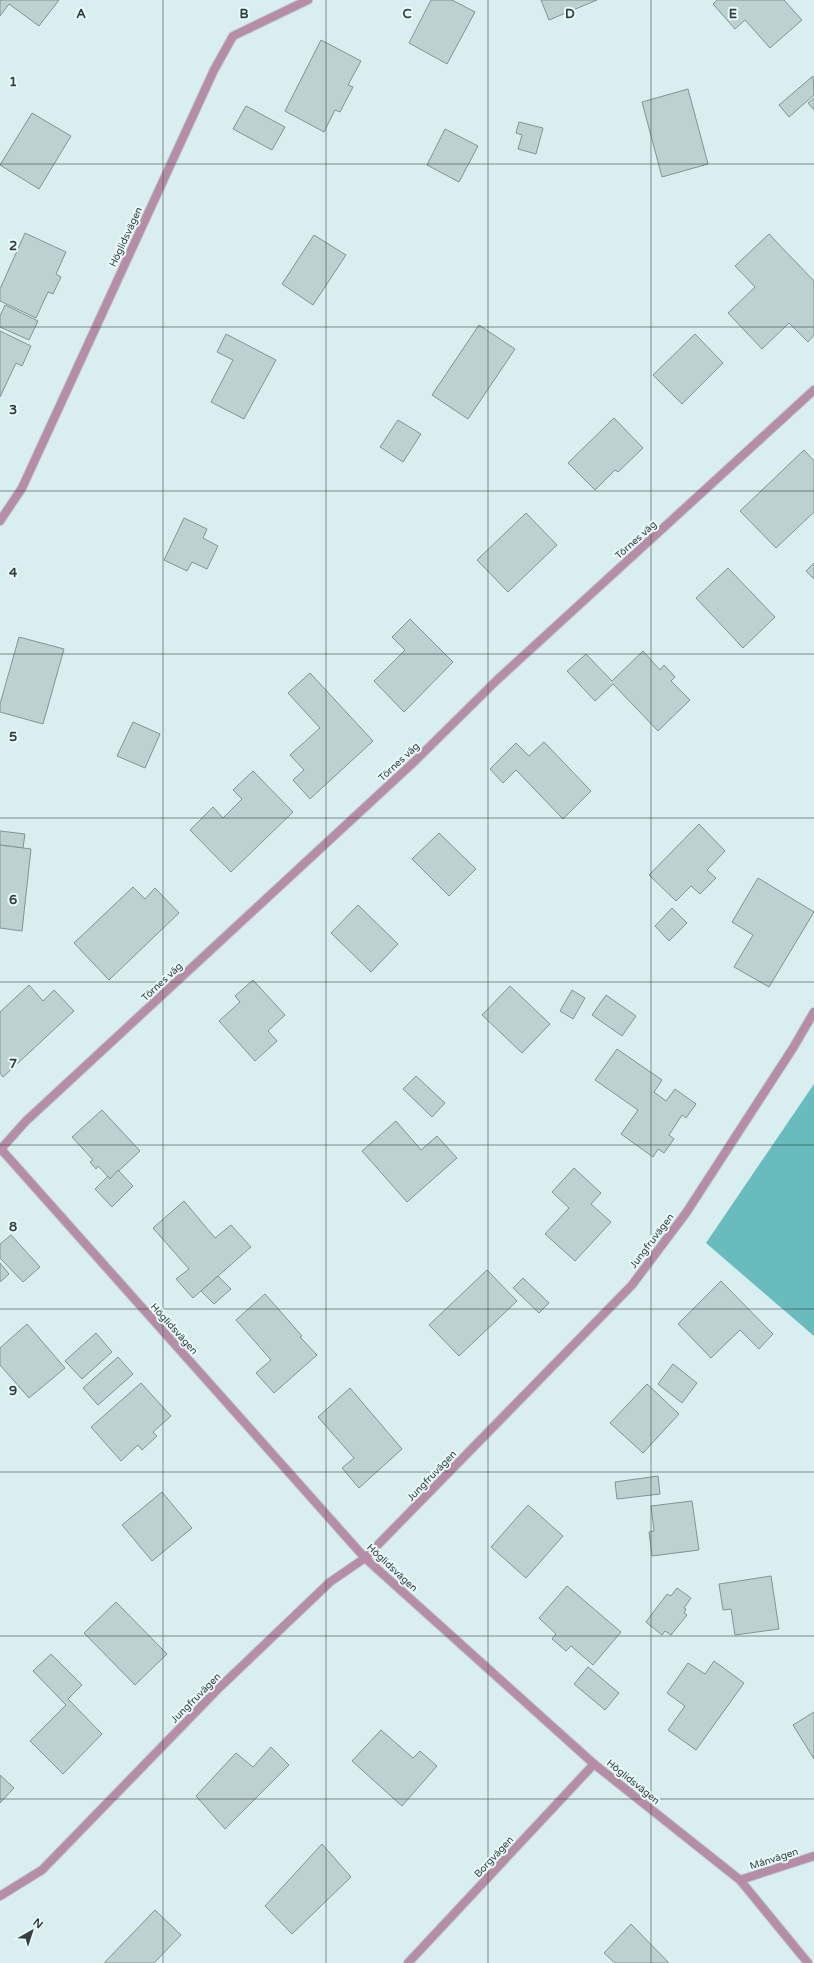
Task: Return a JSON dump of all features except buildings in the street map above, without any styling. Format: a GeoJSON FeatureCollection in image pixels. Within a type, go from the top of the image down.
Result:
{"type":"FeatureCollection","features":[{"type":"Feature","properties":{"kind":"street","name":"Höglidsvägen"},"geometry":{"type":"LineString","coordinates":[[0,521],[22,488],[211,77],[233,36],[308,0]]}},
{"type":"Feature","properties":{"kind":"street","name":"Törnes väg"},"geometry":{"type":"LineString","coordinates":[[0,1149],[26,1121],[416,760],[497,680],[814,390]]}},
{"type":"Feature","properties":{"kind":"street","name":"Jungfruvägen"},"geometry":{"type":"LineString","coordinates":[[0,1896],[42,1870],[219,1688],[330,1582],[365,1558],[632,1284],[686,1213],[793,1048],[814,1012]]}},
{"type":"Feature","properties":{"kind":"street","name":"Höglidsvägen"},"geometry":{"type":"LineString","coordinates":[[0,1149],[365,1558],[594,1764],[740,1880],[808,1963]]}},
{"type":"Feature","properties":{"kind":"street","name":"Borgvägen"},"geometry":{"type":"LineString","coordinates":[[408,1963],[594,1764]]}},
{"type":"Feature","properties":{"kind":"street","name":"Månvägen"},"geometry":{"type":"LineString","coordinates":[[740,1880],[814,1856]]}},
{"type":"Feature","properties":{"kind":"shaded area"},"geometry":{"type":"Polygon","coordinates":[[[814,1084],[814,1336],[706,1243],[814,1084]]]}}]}
